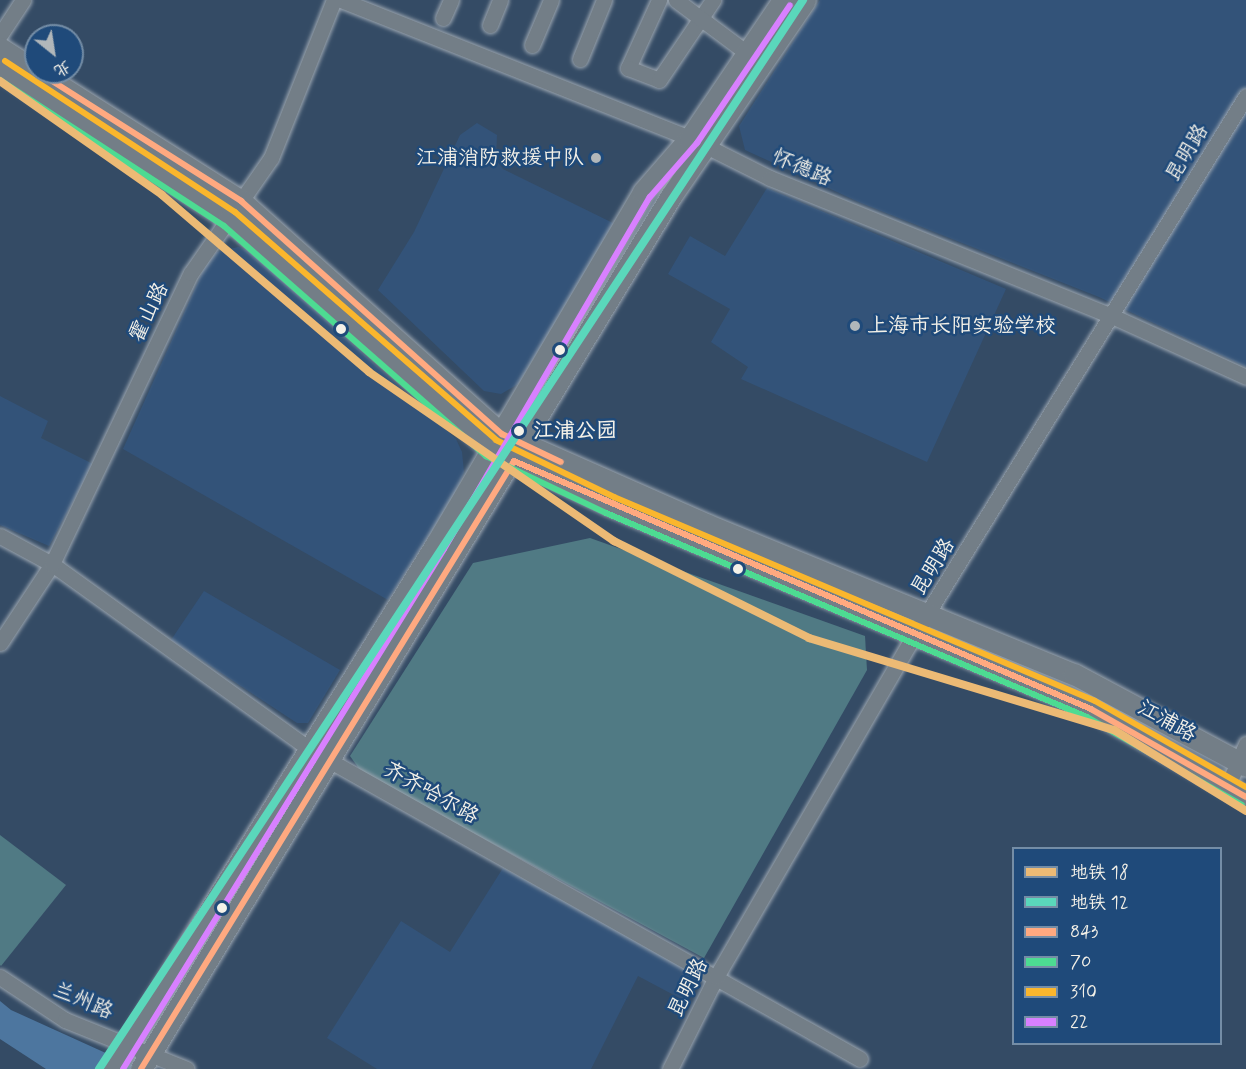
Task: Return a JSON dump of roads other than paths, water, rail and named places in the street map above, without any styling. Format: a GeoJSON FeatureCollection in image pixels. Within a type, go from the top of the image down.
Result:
{"type":"FeatureCollection","features":[{"type":"Feature","properties":{"kind":"main road"},"geometry":{"type":"LineString","coordinates":[[112,1069],[497,441],[643,192],[690,138],[783,0]]}},
{"type":"Feature","properties":{"kind":"main road"},"geometry":{"type":"LineString","coordinates":[[141,1069],[519,453],[671,196],[709,146],[805,0]]}},
{"type":"Feature","properties":{"kind":"main road","name":"江浦路"},"geometry":{"type":"LineString","coordinates":[[0,48],[24,63]]}},
{"type":"Feature","properties":{"kind":"main road","name":"江浦路"},"geometry":{"type":"LineString","coordinates":[[0,69],[229,219],[497,441],[914,634],[1091,709],[1246,797]]}},
{"type":"Feature","properties":{"kind":"main road","name":"江浦路"},"geometry":{"type":"LineString","coordinates":[[57,84],[241,201],[497,441]]}},
{"type":"Feature","properties":{"kind":"main road","name":"江浦路"},"geometry":{"type":"LineString","coordinates":[[519,453],[1074,674],[1243,757]]}},
{"type":"Feature","properties":{"kind":"street"},"geometry":{"type":"LineString","coordinates":[[0,35],[23,0]]}},
{"type":"Feature","properties":{"kind":"street","name":"霍山路"},"geometry":{"type":"LineString","coordinates":[[0,643],[52,564],[191,273],[271,158],[334,0]]}},
{"type":"Feature","properties":{"kind":"street","name":"怀德路"},"geometry":{"type":"LineString","coordinates":[[341,0],[690,138],[770,178],[1114,317],[1246,376]]}},
{"type":"Feature","properties":{"kind":"street"},"geometry":{"type":"LineString","coordinates":[[443,18],[451,0]]}},
{"type":"Feature","properties":{"kind":"street"},"geometry":{"type":"LineString","coordinates":[[490,25],[500,0]]}},
{"type":"Feature","properties":{"kind":"street"},"geometry":{"type":"LineString","coordinates":[[532,45],[551,0]]}},
{"type":"Feature","properties":{"kind":"street"},"geometry":{"type":"LineString","coordinates":[[580,59],[604,0]]}},
{"type":"Feature","properties":{"kind":"street"},"geometry":{"type":"LineString","coordinates":[[659,0],[628,68],[659,81],[665,77],[713,0]]}},
{"type":"Feature","properties":{"kind":"street"},"geometry":{"type":"LineString","coordinates":[[676,0],[747,53]]}},
{"type":"Feature","properties":{"kind":"street","name":"昆明路"},"geometry":{"type":"LineString","coordinates":[[670,1069],[716,977],[914,634],[1114,317],[1246,96]]}},
{"type":"Feature","properties":{"kind":"street","name":"齐齐哈尔路"},"geometry":{"type":"LineString","coordinates":[[0,536],[52,564],[309,749],[860,1059]]}},
{"type":"Feature","properties":{"kind":"street"},"geometry":{"type":"LineString","coordinates":[[1228,785],[1243,757]]}},
{"type":"Feature","properties":{"kind":"street","name":"兰州路"},"geometry":{"type":"LineString","coordinates":[[0,977],[64,1020],[152,1051],[188,1069]]}},
{"type":"Feature","properties":{"kind":"metro line","name":"12"},"geometry":{"type":"LineString","coordinates":[[99,1069],[803,0]]}},
{"type":"Feature","properties":{"kind":"metro line","name":"18"},"geometry":{"type":"LineString","coordinates":[[0,81],[162,195],[369,372],[614,541],[809,638],[1114,730],[1246,811]]}},
{"type":"Feature","properties":{"kind":"place","name":"江浦消防救援中队"},"geometry":{"type":"Point","coordinates":[596,158]}},
{"type":"Feature","properties":{"kind":"place","name":"上海市长阳实验学校"},"geometry":{"type":"Point","coordinates":[855,326]}},
{"type":"Feature","properties":{"kind":"place","name":"江浦公园"},"geometry":{"type":"Point","coordinates":[519,431]}}]}
